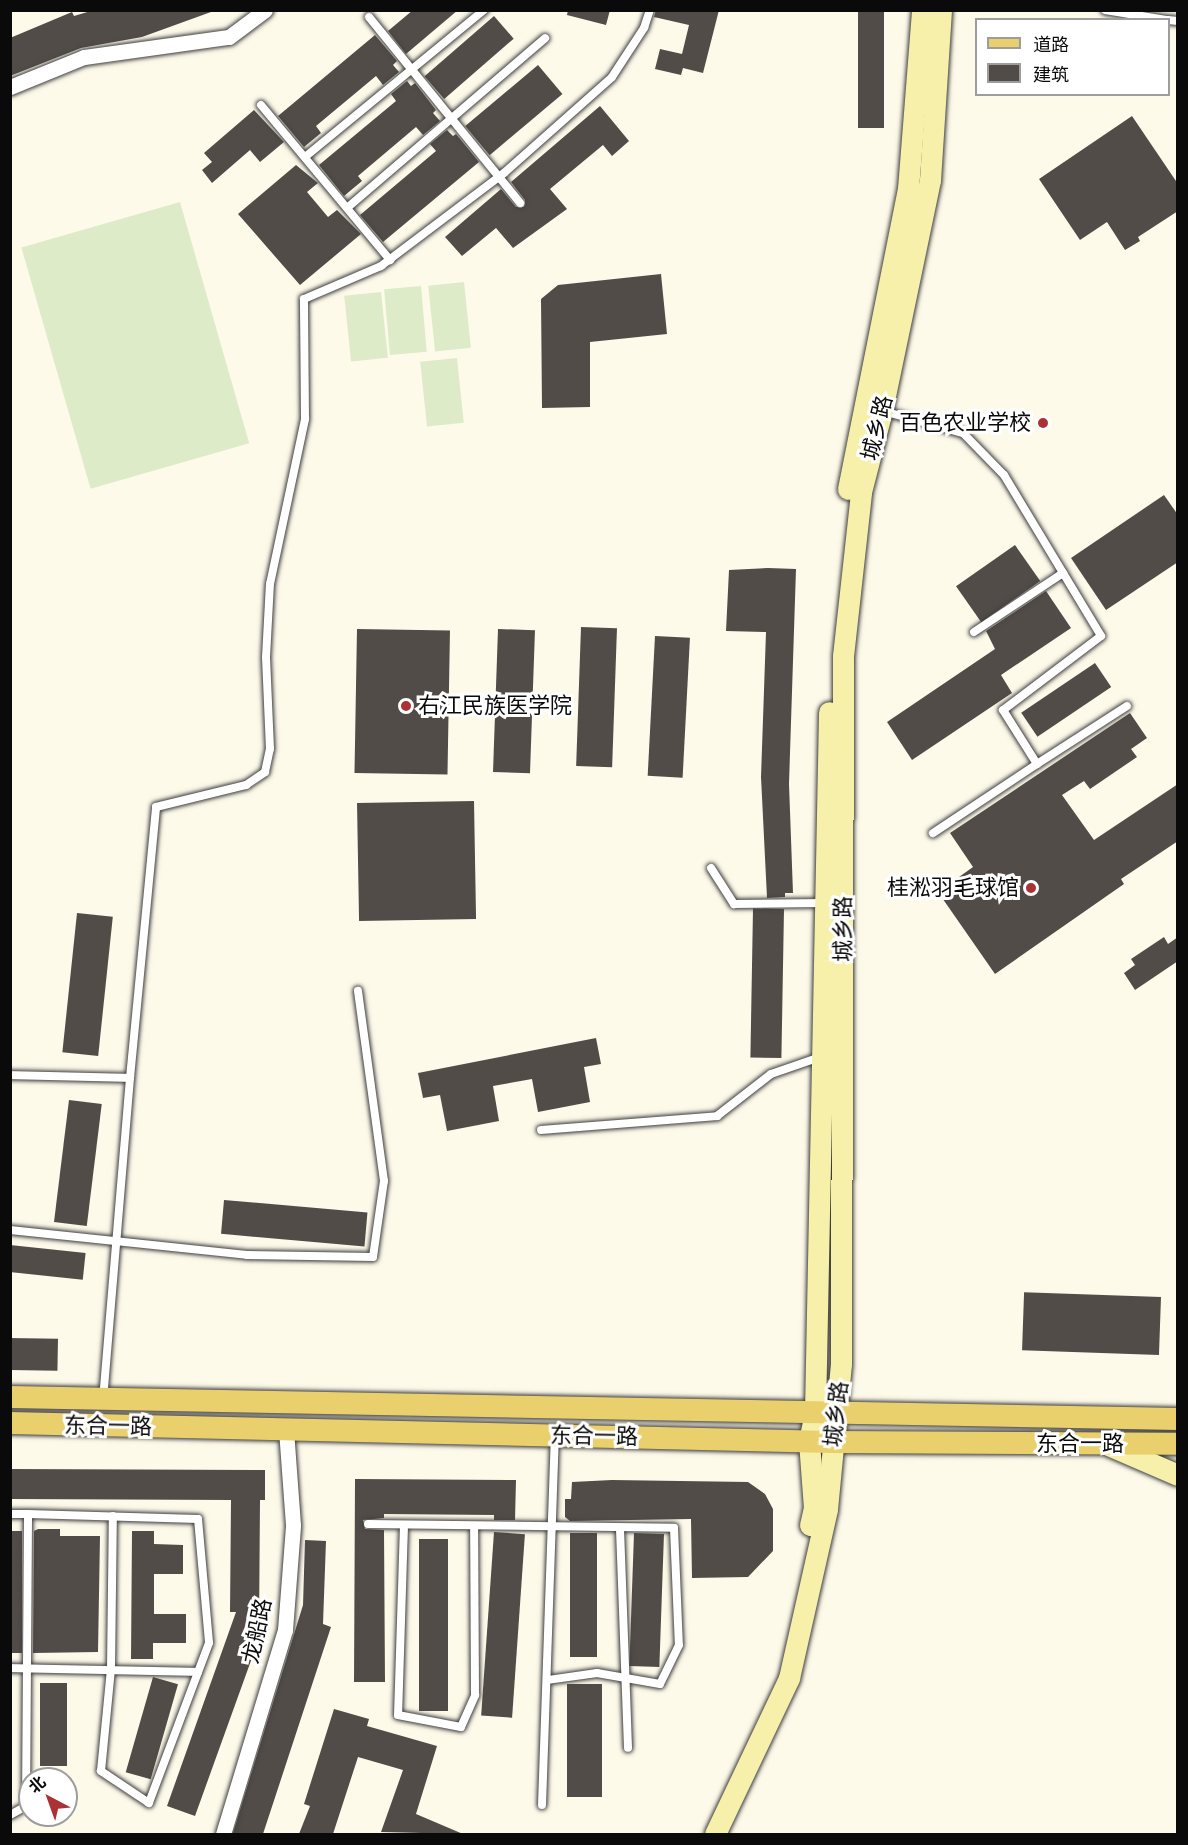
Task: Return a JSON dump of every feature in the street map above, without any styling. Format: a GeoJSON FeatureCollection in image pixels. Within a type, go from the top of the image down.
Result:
{"type":"FeatureCollection","features":[{"type":"Feature","properties":{"kind":"main road","name":"城乡路"},"geometry":{"type":"LineString","coordinates":[[716,1834],[789,1678],[827,1509],[841,1364],[843,656],[861,492],[908,189],[922,10]]}},
{"type":"Feature","properties":{"kind":"main road","name":"城乡路"},"geometry":{"type":"LineString","coordinates":[[701,1834],[776,1674],[814,1508],[809,1441],[814,1412],[831,655],[848,490],[873,412],[930,180],[941,10]]}},
{"type":"Feature","properties":{"kind":"main road","name":"东合一路"},"geometry":{"type":"LineString","coordinates":[[10,1397],[1178,1419]]}},
{"type":"Feature","properties":{"kind":"main road","name":"东合一路"},"geometry":{"type":"LineString","coordinates":[[10,1423],[832,1442],[1178,1444]]}},
{"type":"Feature","properties":{"kind":"main road"},"geometry":{"type":"LineString","coordinates":[[1105,1444],[1178,1476]]}},
{"type":"Feature","properties":{"kind":"street"},"geometry":{"type":"LineString","coordinates":[[10,87],[84,57],[229,38],[265,10]]}},
{"type":"Feature","properties":{"kind":"street","name":"龙船路"},"geometry":{"type":"LineString","coordinates":[[223,1834],[285,1630],[293,1525],[286,1429]]}},
{"type":"Feature","properties":{"kind":"lane"},"geometry":{"type":"LineString","coordinates":[[305,157],[484,10]]}},
{"type":"Feature","properties":{"kind":"lane"},"geometry":{"type":"LineString","coordinates":[[103,1399],[156,807],[246,785],[265,772],[270,749],[266,657],[270,584],[305,419],[304,299],[390,260],[499,176],[612,77],[644,28],[650,10]]}},
{"type":"Feature","properties":{"kind":"lane"},"geometry":{"type":"LineString","coordinates":[[1105,10],[1155,18]]}},
{"type":"Feature","properties":{"kind":"lane"},"geometry":{"type":"LineString","coordinates":[[369,17],[520,203]]}},
{"type":"Feature","properties":{"kind":"lane"},"geometry":{"type":"LineString","coordinates":[[347,208],[545,38]]}},
{"type":"Feature","properties":{"kind":"lane"},"geometry":{"type":"LineString","coordinates":[[261,105],[390,260]]}},
{"type":"Feature","properties":{"kind":"lane"},"geometry":{"type":"LineString","coordinates":[[873,412],[963,433],[1004,476],[1101,636],[1003,710],[1037,764]]}},
{"type":"Feature","properties":{"kind":"lane"},"geometry":{"type":"LineString","coordinates":[[974,632],[1063,573]]}},
{"type":"Feature","properties":{"kind":"lane"},"geometry":{"type":"LineString","coordinates":[[933,833],[1127,706]]}},
{"type":"Feature","properties":{"kind":"lane"},"geometry":{"type":"LineString","coordinates":[[711,868],[734,904],[825,903]]}},
{"type":"Feature","properties":{"kind":"lane"},"geometry":{"type":"LineString","coordinates":[[10,1230],[116,1239],[247,1255],[374,1257],[384,1181],[358,991]]}},
{"type":"Feature","properties":{"kind":"lane"},"geometry":{"type":"LineString","coordinates":[[541,1130],[717,1116],[771,1074],[821,1057]]}},
{"type":"Feature","properties":{"kind":"lane"},"geometry":{"type":"LineString","coordinates":[[10,1075],[130,1078]]}},
{"type":"Feature","properties":{"kind":"lane"},"geometry":{"type":"LineString","coordinates":[[543,1805],[555,1435]]}},
{"type":"Feature","properties":{"kind":"lane"},"geometry":{"type":"LineString","coordinates":[[10,1514],[113,1516],[198,1519],[209,1643],[149,1803],[101,1771],[111,1669],[113,1516]]}},
{"type":"Feature","properties":{"kind":"lane"},"geometry":{"type":"LineString","coordinates":[[10,1815],[26,1806],[28,1514]]}},
{"type":"Feature","properties":{"kind":"lane"},"geometry":{"type":"LineString","coordinates":[[368,1524],[674,1528],[679,1645],[660,1684],[597,1672],[548,1680]]}},
{"type":"Feature","properties":{"kind":"lane"},"geometry":{"type":"LineString","coordinates":[[404,1525],[398,1715],[461,1727],[476,1695],[474,1526]]}},
{"type":"Feature","properties":{"kind":"lane"},"geometry":{"type":"LineString","coordinates":[[620,1529],[628,1748]]}},
{"type":"Feature","properties":{"kind":"lane"},"geometry":{"type":"LineString","coordinates":[[10,1668],[198,1672]]}},
{"type":"Feature","properties":{"kind":"green space"},"geometry":{"type":"Polygon","coordinates":[[[180,202],[249,443],[91,489],[21,247],[180,202]]]}},
{"type":"Feature","properties":{"kind":"green space"},"geometry":{"type":"Polygon","coordinates":[[[464,282],[471,348],[435,351],[428,286],[464,282]]]}},
{"type":"Feature","properties":{"kind":"green space"},"geometry":{"type":"Polygon","coordinates":[[[421,286],[427,352],[390,355],[384,289],[421,286]]]}},
{"type":"Feature","properties":{"kind":"green space"},"geometry":{"type":"Polygon","coordinates":[[[381,292],[388,358],[351,362],[344,296],[381,292]]]}},
{"type":"Feature","properties":{"kind":"green space"},"geometry":{"type":"Polygon","coordinates":[[[457,358],[464,423],[427,427],[420,362],[457,358]]]}},
{"type":"Feature","properties":{"kind":"building"},"geometry":{"type":"Polygon","coordinates":[[[94,10],[211,10],[211,12],[142,37],[81,48],[10,76],[10,38],[72,12],[74,16],[94,10]]]}},
{"type":"Feature","properties":{"kind":"building"},"geometry":{"type":"Polygon","coordinates":[[[413,10],[458,10],[406,54],[388,31],[413,10]]]}},
{"type":"Feature","properties":{"kind":"building"},"geometry":{"type":"Polygon","coordinates":[[[568,10],[610,10],[606,25],[567,15],[568,10]]]}},
{"type":"Feature","properties":{"kind":"building"},"geometry":{"type":"Polygon","coordinates":[[[656,10],[719,10],[703,73],[683,68],[681,75],[655,69],[660,49],[682,54],[689,25],[654,17],[656,10]]]}},
{"type":"Feature","properties":{"kind":"building"},"geometry":{"type":"Polygon","coordinates":[[[858,10],[884,10],[884,128],[858,128],[858,10]]]}},
{"type":"Feature","properties":{"kind":"building"},"geometry":{"type":"Polygon","coordinates":[[[494,16],[514,39],[444,99],[425,76],[494,16]]]}},
{"type":"Feature","properties":{"kind":"building"},"geometry":{"type":"Polygon","coordinates":[[[375,35],[397,61],[393,65],[399,72],[383,85],[376,76],[316,126],[321,133],[304,147],[278,116],[375,35]]]}},
{"type":"Feature","properties":{"kind":"building"},"geometry":{"type":"Polygon","coordinates":[[[538,65],[562,94],[490,155],[465,126],[538,65]]]}},
{"type":"Feature","properties":{"kind":"building"},"geometry":{"type":"Polygon","coordinates":[[[407,81],[411,86],[415,83],[436,110],[433,113],[440,121],[423,135],[416,127],[358,176],[362,181],[344,196],[319,165],[396,101],[391,94],[407,81]]]}},
{"type":"Feature","properties":{"kind":"building"},"geometry":{"type":"Polygon","coordinates":[[[600,106],[629,141],[612,156],[603,145],[550,189],[567,209],[513,248],[496,228],[462,256],[445,237],[501,189],[516,207],[524,207],[525,200],[511,182],[600,106]]]}},
{"type":"Feature","properties":{"kind":"building"},"geometry":{"type":"Polygon","coordinates":[[[254,110],[284,142],[260,162],[250,150],[212,183],[202,170],[212,162],[204,153],[254,110]]]}},
{"type":"Feature","properties":{"kind":"building"},"geometry":{"type":"Polygon","coordinates":[[[1132,116],[1178,184],[1178,211],[1138,237],[1140,241],[1125,250],[1107,222],[1080,240],[1039,179],[1132,116]]]}},
{"type":"Feature","properties":{"kind":"building"},"geometry":{"type":"Polygon","coordinates":[[[447,130],[453,136],[456,134],[479,162],[383,242],[360,215],[436,151],[430,144],[447,130]]]}},
{"type":"Feature","properties":{"kind":"building"},"geometry":{"type":"Polygon","coordinates":[[[296,165],[318,183],[307,192],[328,217],[337,210],[361,234],[300,285],[238,214],[296,165]]]}},
{"type":"Feature","properties":{"kind":"building"},"geometry":{"type":"Polygon","coordinates":[[[661,274],[667,334],[590,342],[590,407],[542,408],[541,299],[558,285],[661,274]]]}},
{"type":"Feature","properties":{"kind":"building"},"geometry":{"type":"Polygon","coordinates":[[[1164,495],[1178,515],[1178,562],[1106,610],[1071,558],[1164,495]]]}},
{"type":"Feature","properties":{"kind":"building"},"geometry":{"type":"Polygon","coordinates":[[[1015,545],[1040,581],[981,622],[956,586],[1015,545]]]}},
{"type":"Feature","properties":{"kind":"building"},"geometry":{"type":"Polygon","coordinates":[[[796,569],[789,784],[793,893],[785,893],[785,897],[767,898],[761,777],[766,632],[726,631],[729,570],[796,569]]]}},
{"type":"Feature","properties":{"kind":"building"},"geometry":{"type":"Polygon","coordinates":[[[1046,591],[1071,628],[1001,675],[1012,693],[912,760],[887,722],[995,649],[986,631],[1046,591]]]}},
{"type":"Feature","properties":{"kind":"building"},"geometry":{"type":"Polygon","coordinates":[[[581,627],[617,628],[612,767],[576,766],[581,627]]]}},
{"type":"Feature","properties":{"kind":"building"},"geometry":{"type":"Polygon","coordinates":[[[357,629],[450,631],[447,775],[354,773],[357,629]]]}},
{"type":"Feature","properties":{"kind":"building"},"geometry":{"type":"Polygon","coordinates":[[[498,629],[535,630],[530,773],[493,772],[498,629]]]}},
{"type":"Feature","properties":{"kind":"building"},"geometry":{"type":"Polygon","coordinates":[[[655,636],[690,638],[683,778],[648,776],[655,636]]]}},
{"type":"Feature","properties":{"kind":"building"},"geometry":{"type":"Polygon","coordinates":[[[1095,663],[1111,687],[1037,737],[1021,713],[1095,663]]]}},
{"type":"Feature","properties":{"kind":"building"},"geometry":{"type":"Polygon","coordinates":[[[1130,713],[1147,738],[1131,749],[1137,757],[1090,789],[1084,781],[1062,795],[1094,840],[1178,784],[1178,841],[1121,879],[1124,884],[995,974],[938,892],[973,867],[950,833],[1130,713]]]}},
{"type":"Feature","properties":{"kind":"building"},"geometry":{"type":"Polygon","coordinates":[[[474,801],[476,919],[359,921],[357,803],[474,801]]]}},
{"type":"Feature","properties":{"kind":"building"},"geometry":{"type":"Polygon","coordinates":[[[753,908],[784,909],[781,1058],[750,1057],[753,908]]]}},
{"type":"Feature","properties":{"kind":"building"},"geometry":{"type":"Polygon","coordinates":[[[77,913],[113,917],[98,1056],[62,1052],[77,913]]]}},
{"type":"Feature","properties":{"kind":"building"},"geometry":{"type":"Polygon","coordinates":[[[1164,937],[1168,944],[1178,937],[1178,961],[1135,990],[1124,973],[1135,965],[1131,959],[1164,937]]]}},
{"type":"Feature","properties":{"kind":"building"},"geometry":{"type":"Polygon","coordinates":[[[596,1038],[601,1064],[584,1067],[590,1102],[538,1112],[532,1079],[493,1086],[499,1121],[447,1131],[440,1095],[423,1098],[418,1073],[596,1038]]]}},
{"type":"Feature","properties":{"kind":"building"},"geometry":{"type":"Polygon","coordinates":[[[69,1100],[102,1104],[87,1226],[54,1222],[69,1100]]]}},
{"type":"Feature","properties":{"kind":"building"},"geometry":{"type":"Polygon","coordinates":[[[224,1200],[367,1213],[364,1246],[221,1234],[224,1200]]]}},
{"type":"Feature","properties":{"kind":"building"},"geometry":{"type":"Polygon","coordinates":[[[10,1245],[86,1253],[83,1280],[10,1272],[10,1245]]]}},
{"type":"Feature","properties":{"kind":"building"},"geometry":{"type":"Polygon","coordinates":[[[1024,1292],[1161,1297],[1159,1355],[1022,1350],[1024,1292]]]}},
{"type":"Feature","properties":{"kind":"building"},"geometry":{"type":"Polygon","coordinates":[[[10,1338],[58,1339],[57,1371],[10,1370],[10,1338]]]}},
{"type":"Feature","properties":{"kind":"building"},"geometry":{"type":"Polygon","coordinates":[[[10,1469],[265,1470],[265,1500],[260,1500],[259,1629],[262,1630],[195,1816],[167,1806],[236,1612],[230,1612],[231,1500],[10,1499],[10,1469]]]}},
{"type":"Feature","properties":{"kind":"building"},"geometry":{"type":"Polygon","coordinates":[[[355,1479],[516,1480],[515,1520],[494,1520],[494,1515],[384,1514],[384,1518],[363,1520],[365,1529],[384,1530],[385,1682],[354,1682],[355,1479]]]}},
{"type":"Feature","properties":{"kind":"building"},"geometry":{"type":"Polygon","coordinates":[[[612,1480],[748,1482],[765,1494],[773,1509],[773,1551],[748,1577],[692,1578],[691,1519],[570,1521],[565,1517],[565,1499],[571,1499],[572,1482],[612,1480]]]}},
{"type":"Feature","properties":{"kind":"building"},"geometry":{"type":"Polygon","coordinates":[[[60,1529],[60,1536],[100,1536],[98,1652],[33,1653],[34,1531],[60,1529]]]}},
{"type":"Feature","properties":{"kind":"building"},"geometry":{"type":"Polygon","coordinates":[[[10,1531],[22,1531],[22,1653],[10,1653],[10,1531]]]}},
{"type":"Feature","properties":{"kind":"building"},"geometry":{"type":"Polygon","coordinates":[[[132,1531],[154,1531],[154,1544],[183,1545],[183,1574],[154,1574],[154,1614],[186,1614],[186,1643],[153,1643],[153,1659],[131,1659],[132,1531]]]}},
{"type":"Feature","properties":{"kind":"building"},"geometry":{"type":"Polygon","coordinates":[[[494,1532],[525,1534],[512,1718],[481,1716],[494,1532]]]}},
{"type":"Feature","properties":{"kind":"building"},"geometry":{"type":"Polygon","coordinates":[[[570,1533],[597,1533],[597,1657],[570,1657],[570,1533]]]}},
{"type":"Feature","properties":{"kind":"building"},"geometry":{"type":"Polygon","coordinates":[[[634,1533],[664,1534],[659,1667],[629,1666],[634,1533]]]}},
{"type":"Feature","properties":{"kind":"building"},"geometry":{"type":"Polygon","coordinates":[[[419,1539],[448,1539],[448,1711],[419,1711],[419,1539]]]}},
{"type":"Feature","properties":{"kind":"building"},"geometry":{"type":"Polygon","coordinates":[[[305,1540],[326,1541],[323,1624],[331,1627],[263,1834],[237,1834],[233,1833],[303,1605],[305,1540]]]}},
{"type":"Feature","properties":{"kind":"building"},"geometry":{"type":"Polygon","coordinates":[[[153,1677],[178,1684],[151,1779],[126,1772],[153,1677]]]}},
{"type":"Feature","properties":{"kind":"building"},"geometry":{"type":"Polygon","coordinates":[[[40,1683],[67,1683],[67,1766],[40,1766],[40,1683]]]}},
{"type":"Feature","properties":{"kind":"building"},"geometry":{"type":"Polygon","coordinates":[[[567,1684],[602,1684],[602,1797],[567,1797],[567,1684]]]}},
{"type":"Feature","properties":{"kind":"building"},"geometry":{"type":"Polygon","coordinates":[[[334,1709],[369,1719],[367,1726],[437,1746],[416,1814],[463,1834],[381,1832],[403,1770],[358,1757],[333,1834],[299,1834],[310,1806],[304,1804],[334,1709]]]}},
{"type":"Feature","properties":{"kind":"place","name":"百色农业学校"},"geometry":{"type":"Point","coordinates":[1043,423]}},
{"type":"Feature","properties":{"kind":"place","name":"右江民族医学院"},"geometry":{"type":"Point","coordinates":[406,706]}},
{"type":"Feature","properties":{"kind":"place","name":"桂淞羽毛球馆"},"geometry":{"type":"Point","coordinates":[1031,888]}}]}
